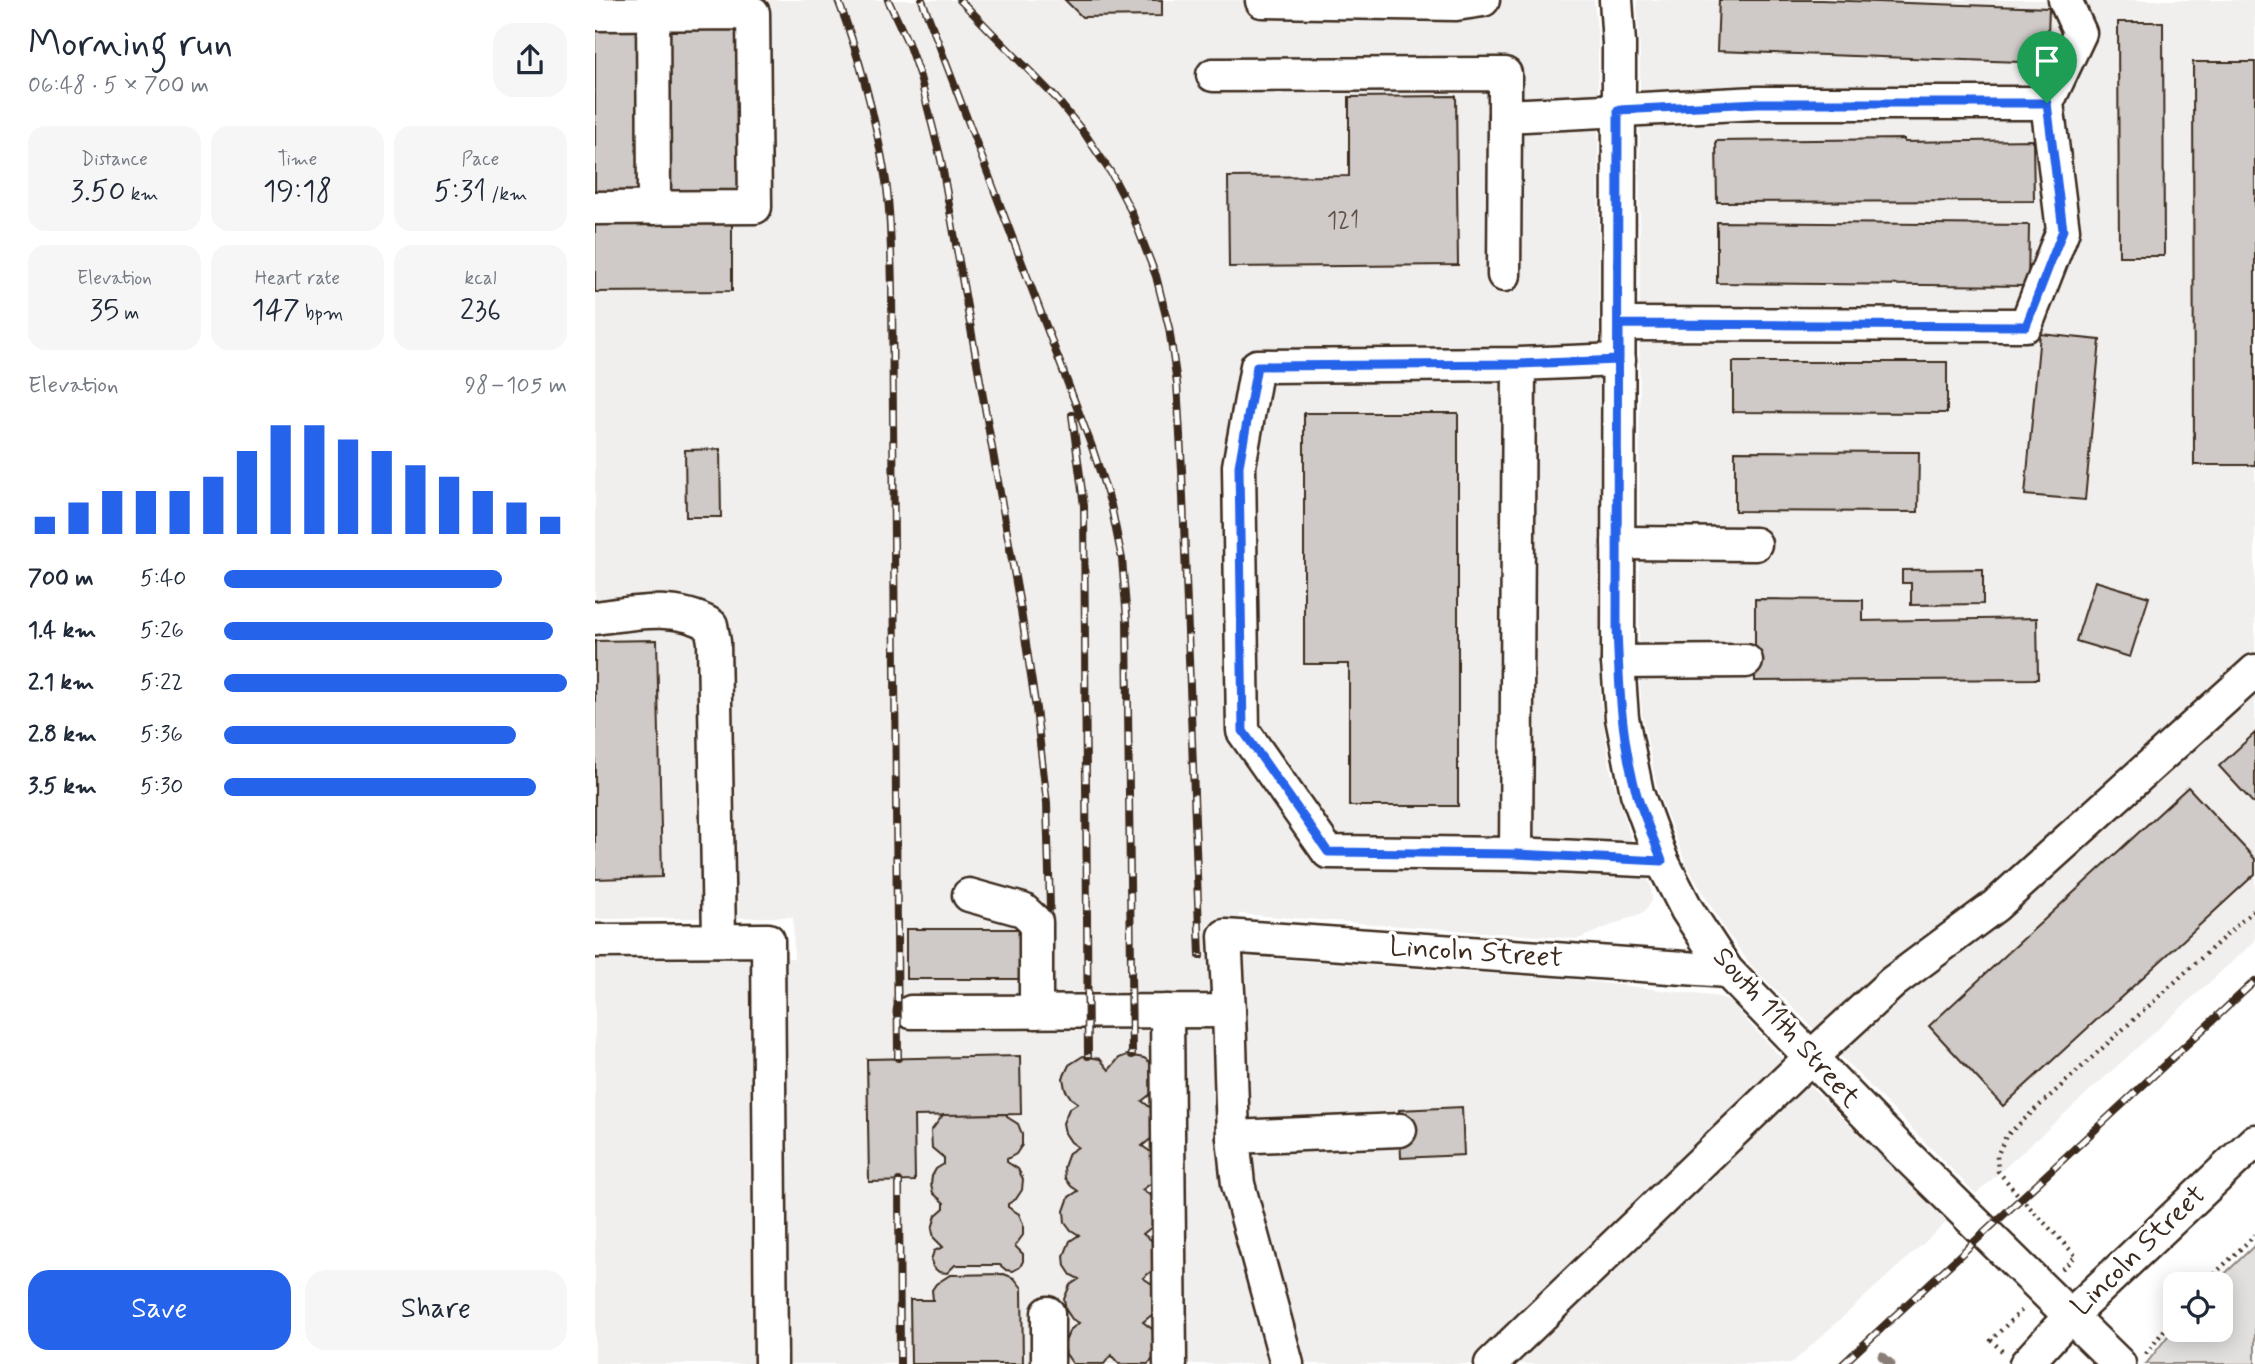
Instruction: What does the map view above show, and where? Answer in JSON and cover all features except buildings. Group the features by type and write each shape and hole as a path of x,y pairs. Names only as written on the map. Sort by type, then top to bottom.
{"street":[{"path":"1262,1 1456,4 1483,0"},
{"name":"South 11th Street","path":"1616,0 1619,43 1618,662 1622,718 1637,793 1662,861 1687,910 1727,971 1810,1058 2119,1364"},
{"path":"1619,324 2026,326 2063,230 2047,103 2080,33 2066,0"},
{"path":"595,15 653,7 753,13 755,179 755,207 595,208"},
{"path":"653,7 654,208"},
{"path":"1213,75 1506,74 1504,275"},
{"path":"1505,116 1758,103 2047,103"},
{"path":"1619,360 1519,364 1257,366 1239,466 1243,731 1328,852 1516,854 1662,861"},
{"path":"1516,854 1519,364"},
{"path":"1618,543 1755,544"},
{"path":"595,618 639,612 673,612 711,625 714,642 719,940"},
{"path":"1618,662 1746,662"},
{"path":"1491,1364 1893,982 1995,906 2255,671"},
{"path":"969,895 1023,910 1036,922 1036,1012"},
{"name":"Lincoln Street","path":"1229,1011 1225,936 1727,971"},
{"path":"595,941 768,940 771,1364"},
{"path":"1167,1011 1170,1364"},
{"path":"911,1012 1229,1011 1233,1137 1238,1184 1287,1364"},
{"path":"1233,1137 1400,1130"},
{"name":"Lincoln Street","path":"2026,1364 2071,1315 2255,1141"},
{"path":"1048,1313 1048,1364"}],"path":[{"path":"2076,1256 1999,1171 1997,1156 2007,1136 2255,909"},
{"path":"2217,1272 2255,1236"},
{"path":"1997,1346 1991,1340 2002,1330"},
{"path":"2139,1364 2163,1332"}],"shaded area":[{"path":"595,0 1594,0 1598,42 1600,700 1611,773 1633,846 1651,886 1652,901 1644,912 1578,939 1239,914 1245,957 1577,980 1720,997 1730,1002 1772,1048 1947,1222 1791,1364 595,1364 595,960 794,958 793,917 595,919"},
{"path":"1637,0 2255,0 2255,941 1976,1194 1750,964 1727,933 1687,866 1658,792 1642,714 1639,671 1640,56"},
{"path":"2255,1245 2255,1364 2146,1364 2163,1342 2233,1342 2233,1272 2227,1272"}],"waterway":[{"path":"1882,1356 1891,1364"}],"railway":[{"path":"838,0 872,112 886,181 890,221 898,1058"},
{"path":"888,0 920,77 941,160 1036,709 1047,803 1050,908"},
{"path":"922,0 1092,447 1111,505 1122,559 1127,620 1132,1055"},
{"path":"960,0 1055,97 1085,134 1111,173 1131,211 1156,276 1169,328 1177,383 1200,956"},
{"path":"1072,415 1084,506 1088,1056"},
{"path":"1843,1364 2255,981"},
{"path":"899,1181 900,1364"}],"route":[{"path":"2047,103 1758,103 1618,110 1619,360 1617,627 1618,662 1622,718 1637,793 1662,861 1516,854 1328,852 1243,731 1239,466 1257,366 1519,364 1619,360 1619,324 2026,326 2063,230 2047,103"}]}
